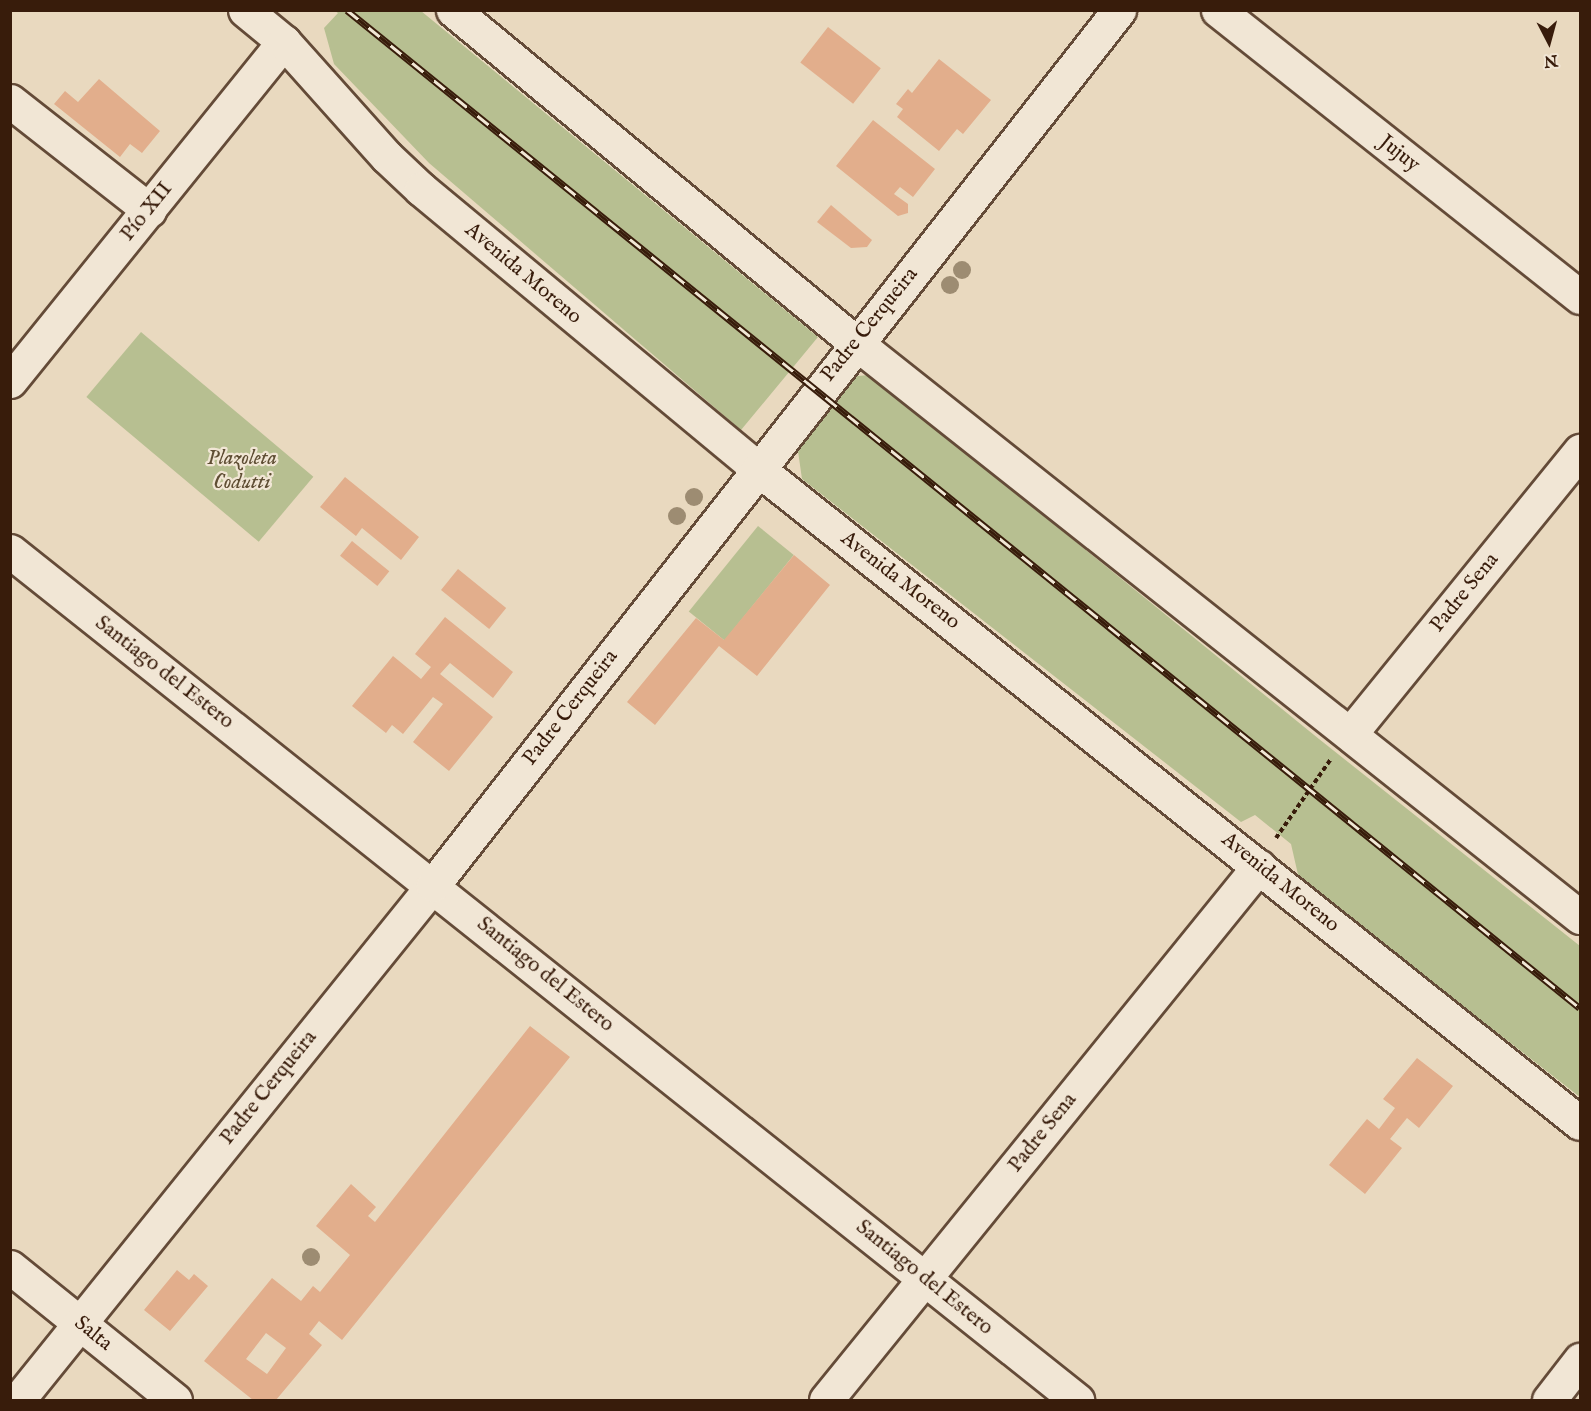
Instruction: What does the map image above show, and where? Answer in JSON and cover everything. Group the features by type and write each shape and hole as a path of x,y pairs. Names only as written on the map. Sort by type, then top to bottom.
{"street":[{"name":"Avenida Moreno","path":"245,10 284,42 387,157 421,189 758,469 1581,1123"},
{"path":"453,10 856,343 1581,917"},
{"name":"Padre Cerqueira","path":"18,1401 432,885 1119,10"},
{"name":"Jujuy","path":"1218,10 1581,297"},
{"name":"Pío XII","path":"10,381 284,42"},
{"path":"10,101 149,210"},
{"name":"Padre Sena","path":"1350,734 1581,451"},
{"name":"Santiago del Estero","path":"10,551 1077,1401"},
{"name":"Padre Sena","path":"826,1401 1259,866"},
{"name":"Salta","path":"10,1267 175,1401"},
{"path":"1549,1401 1581,1360"}],"path":[{"path":"1259,866 1308,787 1350,734"}],"green space":[{"path":"335,11 421,11 818,337 741,430 429,163 334,64 324,28 338,13"},
{"name":"Plazoleta Codutti","path":"141,332 313,477 259,542 86,397"},
{"path":"870,375 1319,739 1580,946 1580,1097 1299,879 1291,844 1255,815 1241,822 802,479 797,444 845,377"},
{"path":"758,526 794,555 725,640 689,611"}],"building":[{"path":"828,27 881,68 853,104 800,62"},
{"path":"939,59 991,100 963,134 957,129 939,151 897,117 903,109 896,104 908,89 912,93"},
{"path":"99,79 160,131 142,153 130,144 120,157 54,104 65,91 78,102"},
{"path":"873,120 935,169 913,197 900,187 894,194 908,204 908,213 898,216 836,166"},
{"path":"831,205 872,240 867,247 851,248 817,222"},
{"path":"345,477 419,537 401,560 362,528 356,536 320,507"},
{"path":"352,541 389,571 377,586 340,556"},
{"path":"794,555 830,585 757,676 719,646 655,725 627,702 696,618 724,640"},
{"path":"458,569 506,608 489,629 441,590"},
{"path":"445,617 513,672 493,698 450,663 440,674 493,717 449,771 413,742 443,704 433,697 403,734 392,725 386,733 352,706 393,656 421,679 431,667 415,654"},
{"path":"530,1026 570,1057 342,1340 319,1321 309,1334 322,1345 276,1400 253,1400 204,1361 272,1278 301,1301 313,1286 320,1292 350,1255 316,1226 351,1184 376,1207 368,1216 375,1222","holes":["266,1333 286,1348 267,1374 246,1359"]},
{"path":"1417,1058 1453,1086 1419,1128 1407,1118 1390,1139 1402,1148 1365,1194 1329,1165 1367,1119 1379,1129 1395,1108 1383,1099"},
{"path":"177,1270 189,1280 194,1274 208,1286 170,1331 144,1310"}],"railway":[{"path":"347,10 1580,1008"}]}
